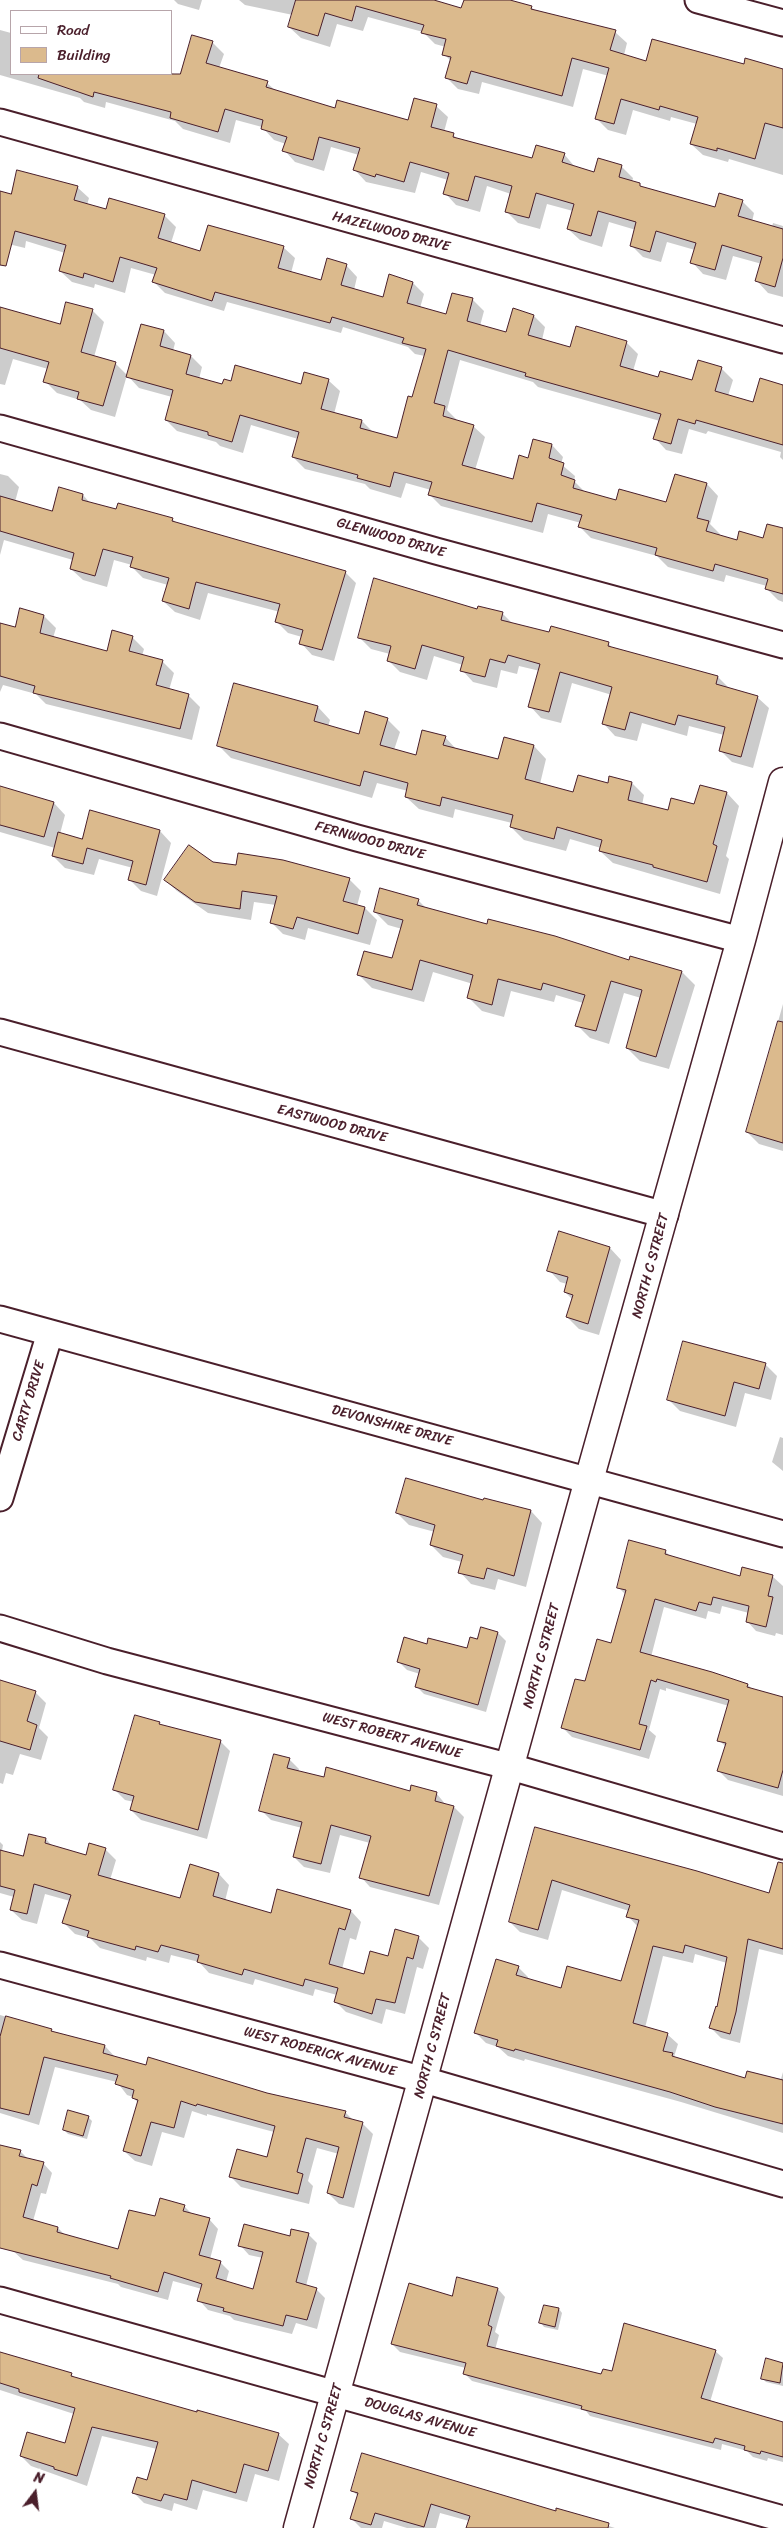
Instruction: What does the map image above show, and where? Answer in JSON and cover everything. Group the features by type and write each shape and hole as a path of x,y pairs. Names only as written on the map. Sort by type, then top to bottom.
{"street":[{"path":"698,0 722,3 783,23"},
{"name":"HAZELWOOD DRIVE","path":"0,122 783,340"},
{"name":"GLENWOOD DRIVE","path":"0,428 436,551 783,644"},
{"name":"FERNWOOD DRIVE","path":"0,736 357,838 742,940"},
{"name":"NORTH C STREET","path":"298,2528 511,1767 589,1480 742,940 783,782"},
{"name":"EASTWOOD DRIVE","path":"0,1032 665,1216"},
{"name":"DEVONSHIRE DRIVE","path":"0,1319 783,1534"},
{"name":"CARTY DRIVE","path":"0,1498 50,1333"},
{"name":"WEST ROBERT AVENUE","path":"0,1628 107,1661 511,1767 783,1846"},
{"name":"WEST RODERICK AVENUE","path":"0,1966 424,2080 783,2184"},
{"name":"DOUGLAS AVENUE","path":"0,2300 783,2519"}],"building":[{"path":"296,0 434,0 461,8 464,0 510,0 532,6 531,9 616,30 610,50 646,61 652,39 744,64 745,58 783,69 783,128 765,123 755,159 717,148 717,151 690,144 698,117 660,106 659,110 621,99 614,124 595,119 609,68 572,58 562,96 471,71 467,84 445,78 451,57 442,55 446,39 421,33 424,25 356,6 352,21 325,13 318,36 288,27"},
{"path":"192,35 213,41 206,63 268,81 266,87 335,108 337,100 408,120 414,98 437,104 431,127 454,133 453,137 532,158 536,145 565,153 562,162 594,172 598,158 622,165 619,177 640,183 640,186 715,207 719,193 743,200 738,216 783,229 783,258 775,287 755,281 762,257 722,245 715,270 690,263 696,243 656,231 650,252 630,246 636,222 598,211 591,236 567,229 574,204 536,193 529,218 505,212 512,186 475,176 468,201 443,194 449,173 410,162 404,182 376,174 375,177 353,170 360,148 319,137 313,160 282,151 287,137 261,129 263,120 225,109 218,132 170,118 171,112 94,92 93,97 38,78 39,75 180,74"},
{"path":"17,170 78,186 74,200 106,209 109,198 165,214 158,238 200,251 208,225 284,246 278,268 321,280 327,258 347,264 341,285 383,297 389,274 413,282 407,303 446,314 452,293 473,298 467,321 506,332 513,308 534,315 528,335 570,347 576,326 627,341 620,366 658,377 660,371 692,380 698,360 722,367 715,391 753,402 760,378 783,385 783,445 696,420 695,424 678,419 671,444 653,439 661,414 525,376 526,373 448,350 434,403 445,406 443,416 474,425 462,465 513,479 519,455 528,458 533,439 552,444 549,458 564,463 561,475 575,480 573,488 616,500 619,489 666,502 675,474 707,483 697,518 709,521 706,531 737,540 739,531 763,538 767,524 783,528 783,594 765,589 768,579 715,564 713,571 655,555 657,548 578,527 582,515 537,503 532,522 428,495 432,482 394,472 390,487 357,478 358,475 292,457 299,432 240,415 232,442 208,435 208,432 165,420 173,390 126,377 141,324 164,330 160,346 191,355 186,374 222,384 224,379 231,381 235,365 301,384 304,372 329,379 321,409 362,420 360,428 397,438 408,396 412,397 426,349 402,343 404,338 332,317 330,323 215,292 212,301 152,282 157,268 120,257 113,282 84,273 83,278 59,271 66,245 15,231 6,266 0,265 0,191 11,194"},
{"path":"66,302 93,309 81,352 116,362 103,406 77,399 79,392 43,382 49,362 0,348 0,307 60,324"},
{"path":"59,487 83,494 82,500 116,509 118,503 173,518 172,521 346,571 322,650 299,644 303,630 275,622 280,604 196,582 189,609 162,601 169,578 130,567 133,557 103,549 95,576 70,569 74,553 0,531 0,496 52,511"},
{"path":"374,578 477,609 478,606 503,612 501,620 549,632 551,626 609,642 608,646 718,676 716,684 758,696 741,757 719,751 725,727 678,715 675,725 630,712 625,730 602,724 612,687 560,672 549,712 528,707 540,664 508,655 505,663 490,659 485,677 460,671 464,657 422,645 415,669 387,661 391,646 358,638"},
{"path":"20,608 44,615 40,633 107,651 112,630 133,636 129,651 163,660 156,685 189,694 180,729 33,693 35,686 0,676 0,623 15,627"},
{"path":"234,683 318,706 314,721 359,734 365,711 388,718 380,745 416,755 422,730 446,736 443,745 498,759 504,737 534,745 525,779 573,792 578,775 608,783 609,776 632,782 628,800 668,810 671,798 694,804 700,785 727,792 713,844 717,846 707,882 599,851 602,840 557,827 554,839 510,827 513,815 442,797 440,806 405,797 408,783 364,771 360,786 217,746"},
{"path":"0,786 54,802 44,837 0,825"},
{"path":"90,810 160,830 146,885 128,880 133,861 87,848 83,864 52,856 58,832 82,839"},
{"path":"189,845 213,862 236,865 238,853 283,860 350,878 343,901 365,907 358,934 297,917 293,929 270,923 277,896 242,891 240,909 195,902 164,880"},
{"path":"380,888 419,899 417,905 487,924 488,919 555,936 629,960 630,956 682,971 656,1057 626,1048 642,990 611,981 596,1031 575,1026 585,995 543,983 541,990 498,979 492,1005 467,998 473,975 420,960 412,990 357,975 364,951 392,958 403,920 374,912"},
{"path":"778,1021 783,1022 783,1143 746,1132"},
{"path":"559,1231 610,1247 588,1324 566,1317 573,1295 564,1292 568,1277 547,1271"},
{"path":"683,1341 766,1363 759,1389 734,1382 725,1416 667,1400"},
{"path":"406,1478 483,1500 484,1498 531,1510 514,1576 487,1568 484,1579 458,1573 463,1555 430,1545 435,1525 396,1513"},
{"path":"629,1540 666,1550 665,1554 740,1576 742,1567 773,1575 768,1596 773,1597 766,1627 746,1622 749,1606 713,1597 711,1605 699,1602 696,1611 655,1599 640,1652 712,1672 748,1684 747,1687 783,1697 783,1770 778,1788 717,1771 726,1743 717,1741 729,1700 657,1679 656,1682 651,1680 639,1724 647,1726 640,1750 561,1728 575,1679 585,1681 597,1639 611,1643 626,1590 617,1588"},
{"path":"481,1627 498,1632 478,1705 415,1687 420,1669 397,1662 404,1637 427,1644 428,1638 467,1648 470,1637 477,1639"},
{"path":"0,1680 36,1691 27,1721 37,1725 30,1750 0,1741"},
{"path":"135,1715 160,1722 159,1724 221,1740 198,1830 130,1810 134,1796 113,1790"},
{"path":"274,1754 290,1758 287,1768 324,1777 326,1767 410,1791 411,1785 437,1792 435,1801 454,1806 429,1896 359,1878 371,1836 331,1825 321,1864 293,1857 302,1822 259,1811"},
{"path":"535,1827 697,1871 769,1893 778,1862 783,1863 783,1949 748,1939 736,2012 730,2034 709,2028 717,2007 727,1957 685,1945 683,1953 653,1946 633,2023 668,2033 663,2051 673,2053 672,2056 745,2078 747,2071 783,2080 783,2124 715,2107 670,2092 515,2049 514,2051 496,2046 498,2040 474,2033 496,1959 519,1966 516,1975 561,1988 567,1966 621,1981 639,1920 626,1917 630,1905 552,1880 538,1930 509,1922"},
{"path":"29,1834 46,1838 45,1843 86,1855 89,1843 106,1848 98,1875 180,1898 190,1864 219,1873 213,1896 271,1913 277,1889 351,1910 345,1930 339,1928 329,1964 364,1974 370,1951 388,1956 395,1929 419,1936 413,1959 407,1957 395,2003 376,1999 372,2014 334,2002 338,1988 305,1979 303,1986 244,1969 242,1975 197,1962 199,1955 161,1945 158,1952 136,1946 135,1950 87,1937 89,1931 62,1923 71,1895 34,1884 27,1914 10,1910 15,1890 0,1886 0,1850 23,1856"},
{"path":"6,2016 52,2029 51,2031 105,2045 103,2053 146,2065 148,2057 267,2093 346,2111 344,2117 363,2122 343,2198 327,2193 339,2147 306,2138 297,2172 303,2174 298,2194 229,2177 237,2149 267,2157 275,2126 197,2104 196,2106 181,2101 174,2128 151,2122 141,2156 123,2151 138,2100 132,2098 134,2090 115,2084 118,2075 44,2057 29,2115 0,2108 0,2037"},
{"path":"68,2110 89,2116 83,2136 63,2130"},
{"path":"0,2145 21,2150 19,2156 44,2162 37,2186 32,2184 23,2217 58,2227 57,2232 118,2249 129,2210 155,2216 160,2198 185,2205 183,2211 210,2218 199,2255 221,2261 216,2278 253,2289 263,2252 238,2246 244,2224 290,2236 291,2229 309,2233 296,2282 317,2288 307,2320 286,2315 283,2326 223,2311 224,2308 197,2301 202,2284 164,2272 158,2292 110,2278 111,2276 0,2248"},
{"path":"457,2277 498,2288 488,2325 492,2327 487,2346 601,2374 603,2369 612,2371 624,2323 716,2350 701,2398 783,2422 783,2457 761,2451 760,2454 744,2450 745,2446 715,2438 713,2443 581,2409 582,2406 463,2374 466,2363 391,2344 409,2283 452,2296"},
{"path":"544,2305 559,2308 555,2327 539,2323"},
{"path":"0,2352 72,2373 71,2376 279,2433 268,2471 244,2464 236,2493 192,2480 187,2500 164,2494 161,2501 132,2493 137,2477 147,2480 158,2442 92,2427 77,2476 20,2456 27,2432 65,2443 75,2408 19,2392 19,2389 0,2383"},
{"path":"766,2358 783,2363 780,2383 761,2379"},
{"path":"362,2453 556,2511 556,2508 609,2523 608,2528 466,2528 470,2516 431,2504 424,2527 375,2513 371,2525 350,2519 358,2493 351,2491"}]}
